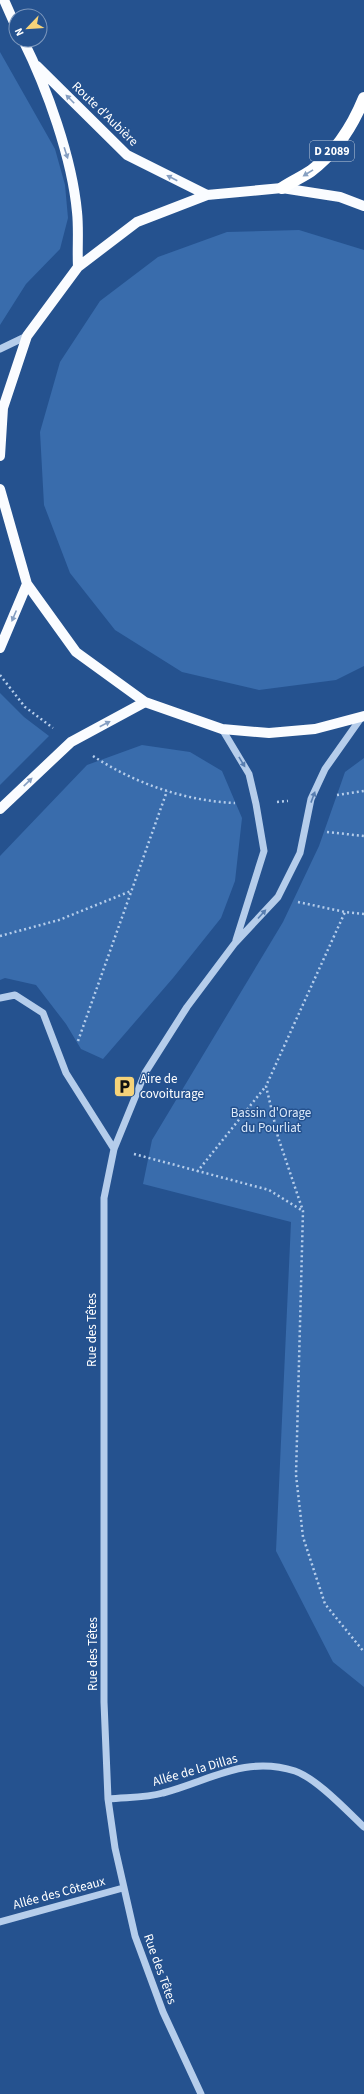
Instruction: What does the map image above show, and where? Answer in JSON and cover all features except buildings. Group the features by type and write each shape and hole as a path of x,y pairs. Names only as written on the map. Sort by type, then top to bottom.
{"highway":[{"name":"D 2089","path":"282,188 312,171 334,150 350,127 364,98"}],"main road":[{"name":"Route d'Aubière","path":"27,48 35,63 68,157 77,212 78,267"},
{"name":"Route d'Aubière","path":"35,63 127,155 206,195"},
{"path":"0,456 2,408 27,336 78,267 137,222 206,195 282,188 340,197 364,206"},
{"path":"0,489 27,584 76,652 145,702 222,729 269,733 315,729 362,717"},
{"path":"0,648 27,584"},
{"path":"0,809 71,742 145,702"}],"street":[{"path":"0,349 27,336"},
{"path":"235,943 278,897 300,853 311,800 325,769 340,744 362,717"},
{"path":"222,729 249,774 264,851 235,943"},
{"name":"Rue des Têtes","path":"200,2094 163,2012 135,1936 123,1888 108,1799 104,1702 104,1198 114,1149 145,1073 187,1007 235,943"},
{"path":"0,998 15,995 43,1013 66,1073 114,1149"},
{"name":"Allée de la Dillas","path":"108,1799 162,1794 223,1772 262,1765 296,1772 325,1790 364,1827"},
{"name":"Allée des Côteaux","path":"0,1922 123,1888"}],"path":[{"path":"0,675 25,707 71,742"},
{"path":"66,1073 166,791 114,770 94,757"},
{"path":"305,829 364,836"},
{"path":"0,936 59,920 131,891"},
{"path":"278,897 345,912 364,914"},
{"path":"197,1172 266,1086 345,912"},
{"path":"266,1086 278,1136 303,1211 296,1475 303,1536 325,1604 364,1652"},
{"path":"114,1149 269,1190 303,1211"}],"green space":[{"path":"0,52 55,149 65,185 68,218 60,249 26,284 0,325"},
{"path":"299,230 364,250 364,666 336,680 259,690 182,672 115,630 70,573 44,505 40,432 60,362 100,301 158,257 227,232"},
{"path":"0,693 24,717 49,736 0,785"},
{"path":"142,745 190,752 222,771 242,818 235,881 221,918 173,978 103,1059 81,1049 66,1024 36,985 5,978 0,980 0,856 87,765"},
{"name":"Bassin d'Orage du Pourliat","path":"364,758 364,1687 333,1662 276,1551 291,1222 143,1184 152,1140 283,922 319,846 345,772"}],"place":[{"name":"Aire de covoiturage","path":"124,1086"}]}
